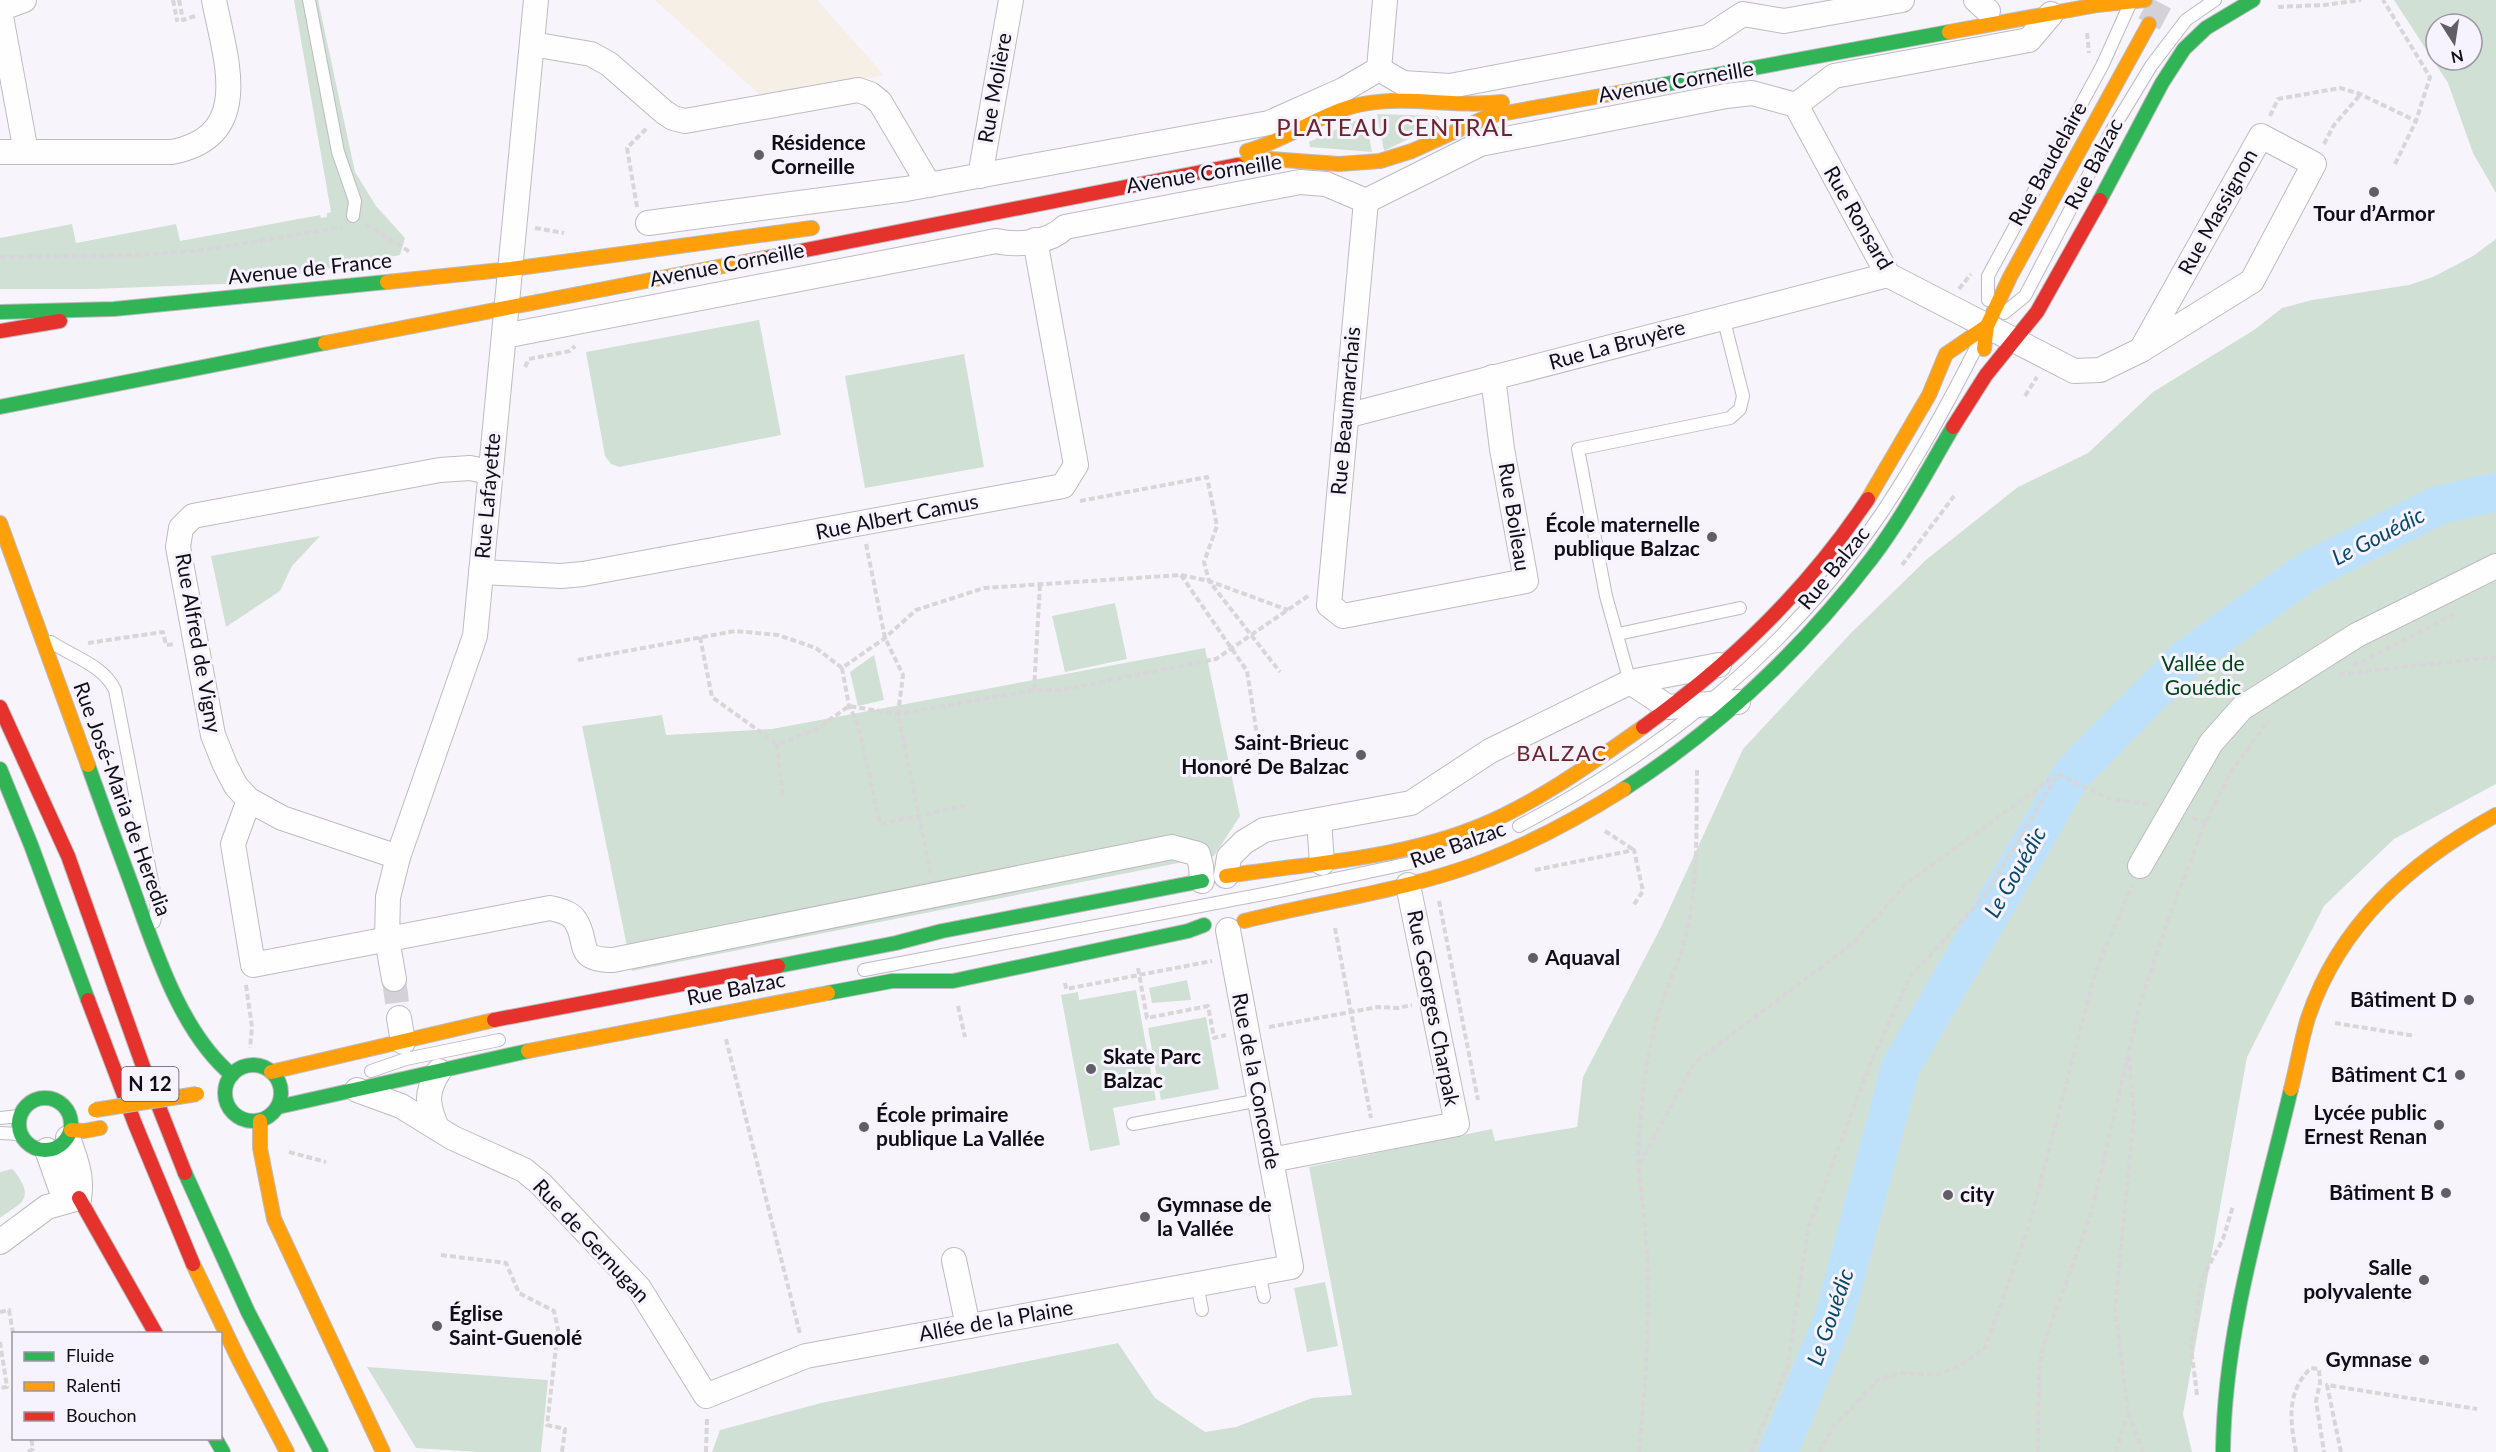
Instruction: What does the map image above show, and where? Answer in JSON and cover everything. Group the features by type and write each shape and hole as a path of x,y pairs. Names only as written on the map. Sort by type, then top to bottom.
{"main road":[{"name":"Avenue Corneille","path":"0,407 1269,159 1328,164 1379,161 1423,147 1489,116 2043,8 2145,0"},
{"name":"Rue Balzac","path":"1236,926 1408,885 1488,860 1531,840 1628,786 1692,741 1738,702 1784,659 1830,610 1873,557 1925,478 1980,384 2043,305 2166,74 2199,33 2253,0"},
{"name":"Avenue Corneille","path":"916,214 1263,147 1336,111 1378,101 1416,100 1456,105 1484,105 1982,5 2043,8"},
{"name":"Rue Baudelaire","path":"1987,326 2021,256 2149,24"},
{"name":"Avenue Corneille","path":"511,268 824,226"},
{"name":"Avenue de France","path":"114,309 511,268"},
{"path":"0,312 114,309"},
{"path":"0,331 48,324 114,309"},
{"path":"1980,384 1987,326"},
{"name":"Rue Balzac","path":"271,1072 306,1066 496,1020 701,982 896,943 986,922 1202,881 1217,876 1322,863 1406,848 1465,832 1494,820 1552,789 1622,742 1722,664 1784,605 1846,532 1903,442 1933,386 1946,354 1987,326"},
{"name":"Rue José-Maria de Heredia","path":"0,523 150,934 180,1005 195,1032 221,1066 229,1081"},
{"name":"N 12","path":"0,707 69,858 144,1070 231,1279 321,1452"},
{"name":"N 12","path":"0,769 42,867 115,1073 160,1191 204,1290 287,1452"},
{"path":"2223,1452 2224,1404 2232,1348 2249,1266 2308,1019 2323,981 2344,944 2387,891 2461,834 2496,815"},
{"path":"1202,881 1196,892 1194,907 1203,925 1218,931 1236,926 1248,911 1248,897 1239,882 1226,876"},
{"name":"Rue Balzac","path":"278,1107 315,1100 355,1075 439,1071 505,1055 892,981 953,981 1188,931 1203,925"},
{"path":"393,1063 403,1042"},
{"path":"22,1137 38,1150 55,1149 69,1127 95,1110 197,1094 229,1081 238,1070 255,1065 271,1072 281,1088 278,1107 267,1118 260,1121 243,1119 223,1110 229,1081"},
{"path":"22,1111 38,1098 53,1099 66,1107 69,1127"},
{"path":"4,1103 22,1111"},
{"path":"22,1111 22,1137"},
{"path":"69,1127 84,1131 179,1116"},
{"path":"260,1121 260,1148 274,1219 383,1452"},
{"path":"4,1147 22,1137"},
{"path":"79,1198 155,1332"}],"street":[{"path":"24,0 0,10 26,152"},
{"path":"0,152 172,152 189,148 204,140 221,121 228,105 230,85 214,0"},
{"name":"Rue Lafayette","path":"394,979 387,939 388,897 398,857 473,648 536,0"},
{"name":"Rue Molière","path":"980,176 1011,0"},
{"path":"1379,69 1385,0"},
{"name":"Avenue Corneille","path":"648,223 929,185 1269,123 1343,90 1379,69 1403,83 1450,86 1708,37 1740,7 1784,21 1902,0"},
{"path":"504,336 996,242 1012,244 1056,236 1065,227 1300,182 1326,184 1366,201 1480,144 1726,96 1752,93 1796,105 1834,76 2029,40 2043,8"},
{"path":"532,44 591,54 609,64 663,112 685,121 858,90 870,94 880,102 929,185"},
{"name":"Rue Ronsard","path":"1796,105 1888,275 1987,326"},
{"name":"Rue Massignon","path":"1987,326 2074,371 2100,370 2141,350 2252,281 2314,164 2261,136 2141,350"},
{"name":"Rue Beaumarchais","path":"1343,616 1329,605 1366,201"},
{"path":"1035,240 1076,465 1063,486"},
{"name":"Rue La Bruyère","path":"1346,416 1888,275"},
{"name":"Rue Boileau","path":"1343,616 1526,581 1502,449 1494,377"},
{"name":"Rue Alfred de Vigny","path":"398,857 282,818 249,800 237,786 225,765 213,735 178,547 182,528 193,516 440,470 470,468 490,472"},
{"name":"Rue Albert Camus","path":"481,572 561,576 583,574 1063,486"},
{"path":"2140,866 2211,742 2242,708 2357,635 2496,566"},
{"path":"1226,876 1229,857 1244,842 1264,830 1411,803 1490,751 1630,682 1722,664"},
{"path":"1630,682 1668,707 1738,702"},
{"path":"249,800 232,844 253,965 550,908 564,912 575,919 584,950 597,960 613,960 1172,847 1197,854 1202,881"},
{"path":"1319,821 1322,863"},
{"name":"Rue Georges Charpak","path":"1271,1160 1456,1124 1408,885"},
{"path":"975,887 986,922"},
{"name":"Rue de la Concorde","path":"1236,926 1233,957 1291,1267"},
{"path":"693,944 701,982"},
{"path":"399,1018 403,1042"},
{"path":"437,1128 429,1110 428,1099 431,1083 439,1071"},
{"name":"Rue de Gernugan","path":"355,1075 453,1138 524,1170 541,1184 639,1288 706,1396"},
{"path":"69,1127 82,1185 79,1198"},
{"path":"47,1150 61,1189 79,1198"},
{"path":"0,1242 47,1207 79,1198"},
{"path":"954,1260 968,1326"},
{"name":"Allée de la Plaine","path":"706,1396 806,1356 1291,1267"}],"lane":[{"path":"309,0 338,152 355,201 353,216"},
{"path":"1505,832 1548,811 1636,758 1708,704 1742,675 1817,597 1862,541 1895,492 1925,442 1987,326 2025,296 2111,132 2151,66 2186,20 2215,0"},
{"path":"1987,326 1988,276 2102,66 2131,1"},
{"path":"1630,682 1606,596 1578,449 1730,418 1740,409 1743,396 1723,317"},
{"path":"1618,634 1740,608"},
{"path":"38,632 99,671 110,680 116,690 158,907 150,934"},
{"path":"854,971 1248,897 1431,858"},
{"path":"306,1066 355,1075 393,1063 517,1036"},
{"path":"1133,1124 1260,1100"},
{"path":"0,1118 22,1111"},
{"path":"0,1133 22,1137"},
{"path":"1259,1272 1264,1298"},
{"path":"1197,1284 1202,1310"}],"path":[{"path":"173,0 177,20 175,20"},
{"path":"179,0 183,20"},
{"path":"2273,7 2324,5 2361,0"},
{"path":"2383,0 2430,77 2416,121 2395,164"},
{"path":"2261,136 2278,99 2340,88 2360,94 2416,121"},
{"path":"2328,136 2360,94"},
{"path":"648,223 640,225 627,148 663,112"},
{"path":"0,258 140,255 203,250 340,229 353,216 413,255"},
{"path":"515,225 568,234"},
{"path":"500,373 522,372 529,359 570,351 596,320"},
{"path":"1063,486 1076,501 1207,475 1217,526 1204,562 1209,581 1280,672"},
{"path":"861,524 885,638 903,675 898,714 918,815"},
{"path":"842,668 885,638 916,610 984,588 1181,575 1209,581 1288,610"},
{"path":"1181,575 1247,671 1260,754"},
{"path":"777,744 815,730 849,706 898,714 1035,690 1061,690 1216,658 1331,581"},
{"path":"1035,690 1040,584"},
{"path":"2330,679 2457,613"},
{"path":"578,660 735,631 778,635 816,648 842,668 849,706 858,724 880,824 969,805"},
{"path":"74,656 84,643 163,632 166,645 195,640"},
{"path":"700,637 712,697 777,744 783,798"},
{"path":"2338,674 2496,657"},
{"path":"2038,1452 2043,1346 2091,1214 2140,1004 2170,914 2205,823 2231,772 2264,724 2272,718"},
{"path":"1639,1452 1645,1392 1647,1299 1646,1240 1638,1137 1651,1047 1658,1016 1684,942 1690,911 1697,758 1692,741"},
{"path":"2058,774 2108,798 2173,809"},
{"path":"1639,1165 1694,1063 1853,943 1905,884 2058,774"},
{"path":"1751,1452 1787,1369 1808,1229 1870,1064 1910,977 1986,894 2058,774"},
{"path":"1524,872 1634,850 1643,891 1633,906"},
{"path":"1819,1452 1834,1426 1879,1379 1902,1373 1938,1375 1963,1364 1985,1348 2029,1226 2096,970 2140,866"},
{"path":"1439,898 1479,1108"},
{"path":"1330,902 1376,1140"},
{"path":"1054,985 1064,983 1066,989 1233,957"},
{"path":"250,1048 252,1027 245,979 253,965"},
{"path":"958,1004 968,1002"},
{"path":"720,1013 806,1356"},
{"path":"2308,1019 2415,1036"},
{"path":"2129,1052 2134,1114 2115,1309 2128,1411 2143,1452"},
{"path":"260,1148 280,1150 326,1162"},
{"path":"441,1255 506,1263 519,1293 554,1311 558,1330 547,1425 565,1429 562,1452"},
{"path":"0,1312 9,1310 13,1332"},
{"path":"0,1342 7,1387 0,1388"},
{"path":"2296,1452 2291,1427 2292,1403 2300,1378 2311,1368 2319,1369 2320,1383 2316,1401 2324,1452"},
{"path":"2341,1452 2327,1385 2477,1410"},
{"path":"706,1396 708,1436 706,1452"},
{"path":"2116,1452 2128,1411"}],"shaded area":[{"path":"655,0 817,0 884,75 762,97"}],"green space":[{"path":"294,0 318,0 355,172 376,206 405,238 400,255 250,283 92,289 0,289 0,238 72,224 76,243 176,224 180,241 320,215 321,218 327,217 327,213 331,212"},
{"path":"2394,0 2496,0 2496,193 2473,153 2448,83 2441,72 2484,72 2484,12 2424,12 2424,46"},
{"path":"1377,114 1438,116 1441,123 1384,151"},
{"path":"1365,116 1372,152 1310,147 1309,142"},
{"name":"Vallée de Gouédic","path":"2496,239 2496,784 2394,839 2324,906 2247,1057 2183,1414 2192,1452 712,1452 720,1430 821,1403 1118,1343 1155,1398 1205,1432 1236,1427 1312,1398 1352,1395 1309,1167 1492,1129 1495,1141 1577,1127 1583,1077 1661,927 1743,749 1851,633 1927,559 2018,487 2088,453 2153,392 2254,330 2282,308 2312,300 2409,285 2433,277 2473,256"},
{"path":"759,320 781,435 619,467 611,464 605,456 586,352"},
{"path":"964,354 984,467 865,488 845,376"},
{"path":"320,536 292,566 280,591 226,627 211,556"},
{"path":"1115,603 1127,659 1065,672 1052,616"},
{"path":"1205,648 1240,816 1214,856 632,971 582,726 662,715 666,735 772,729"},
{"path":"874,655 884,700 858,706 850,672"},
{"path":"1187,980 1191,1000 1152,1003 1149,988"},
{"name":"Skate Parc Balzac","path":"1136,990 1156,1100 1113,1108 1120,1145 1090,1151 1061,995 1078,992 1079,1000"},
{"path":"1206,1017 1219,1089 1161,1100 1148,1028"},
{"path":"12,1169 24,1188 24,1199 0,1218 0,1172"},
{"path":"1325,1282 1338,1346 1307,1352 1294,1288"},
{"path":"367,1367 548,1380 541,1452 478,1452 416,1448"}],"waterway":[{"name":"Le Gouédic","path":"1778,1452 1834,1318 1901,1066 2072,774 2187,658 2308,571 2439,505 2496,492"}],"tunnel":[{"path":"2149,24 2162,0"},
{"path":"394,979 399,1018"}],"traffic: fast":[{"path":"2100,200 2162,83 2184,49 2206,28 2253,0"},
{"path":"1634,90 1949,32"},
{"path":"0,312 114,309 387,282"},
{"path":"0,407 325,343"},
{"path":"1624,789 1693,740 1726,713 1788,655 1872,558 1914,494 1953,427"},
{"path":"88,765 171,987 198,1036 232,1075"},
{"path":"0,769 31,845 88,1000"},
{"path":"778,966 896,943 942,931 1202,881"},
{"path":"828,993 892,981 953,981 1188,931 1204,925"},
{"path":"278,1107 528,1051"},
{"path":"253,1065 264,1067 273,1073 279,1082 281,1093 279,1104 273,1113 264,1119 253,1121 242,1119 233,1113 227,1104 225,1093 227,1082 233,1073 242,1067 253,1065"},
{"path":"2223,1452 2225,1406 2238,1314 2257,1224 2291,1089"},
{"path":"40,1098 50,1098 64,1105 71,1124 64,1143 50,1150 40,1150 30,1146 23,1139 19,1129 19,1119 23,1109 30,1102 40,1098"},
{"path":"185,1173 248,1312 321,1452"},
{"path":"216,1440 223,1452"}],"traffic: slow":[{"path":"1949,32 2097,5 2145,0"},
{"path":"1984,349 1987,326 2010,277 2149,24"},
{"path":"1237,165 1270,159 1339,164 1380,161 1412,151 1489,116 1634,90"},
{"path":"1247,151 1277,140 1333,113 1363,104 1398,101 1467,104 1502,102"},
{"path":"387,282 511,269 812,228"},
{"path":"325,343 770,257"},
{"path":"1868,499 1929,395 1946,354 1987,326"},
{"path":"0,523 88,765"},
{"path":"1226,876 1387,853 1450,837 1502,816 1544,794 1643,727"},
{"path":"1244,921 1406,885 1459,870 1544,835 1624,789"},
{"path":"2291,1089 2308,1018 2322,984 2339,953 2359,924 2382,898 2435,853 2496,815"},
{"path":"528,1051 828,993"},
{"path":"271,1072 494,1020"},
{"path":"95,1110 197,1094"},
{"path":"260,1121 260,1148 274,1219 383,1452"},
{"path":"71,1130 84,1131 100,1128"},
{"path":"193,1264 287,1452"}],"traffic: jam":[{"path":"770,257 1237,165"},
{"path":"1953,427 1986,375 2037,312 2100,200"},
{"path":"0,331 60,321"},
{"path":"1643,727 1707,677 1766,623 1820,564 1868,499"},
{"path":"0,707 68,856 144,1069 185,1173"},
{"path":"494,1020 778,966"},
{"path":"88,1000 135,1124 193,1264"},
{"path":"79,1198 155,1332"}],"place":[{"name":"Résidence Corneille","path":"759,155"},
{"name":"Tour d’Armor","path":"2374,192"},
{"name":"École maternelle publique Balzac","path":"1712,537"},
{"name":"Saint-Brieuc Honoré De Balzac","path":"1361,755"},
{"name":"Aquaval","path":"1533,958"},
{"name":"Bâtiment D","path":"2469,1000"},
{"name":"Skate Parc Balzac","path":"1091,1069"},
{"name":"Bâtiment C1","path":"2460,1075"},
{"name":"Lycée public Ernest Renan","path":"2439,1125"},
{"name":"École primaire publique La Vallée","path":"864,1127"},
{"name":"Bâtiment B","path":"2446,1193"},
{"name":"city","path":"1948,1195"},
{"name":"Gymnase de la Vallée","path":"1145,1217"},
{"name":"Salle polyvalente","path":"2424,1280"},
{"name":"Église Saint-Guenolé","path":"437,1326"},
{"name":"Gymnase","path":"2424,1360"}],"district":[{"name":"PLATEAU CENTRAL","path":"1395,128"},
{"name":"BALZAC","path":"1562,753"}]}
